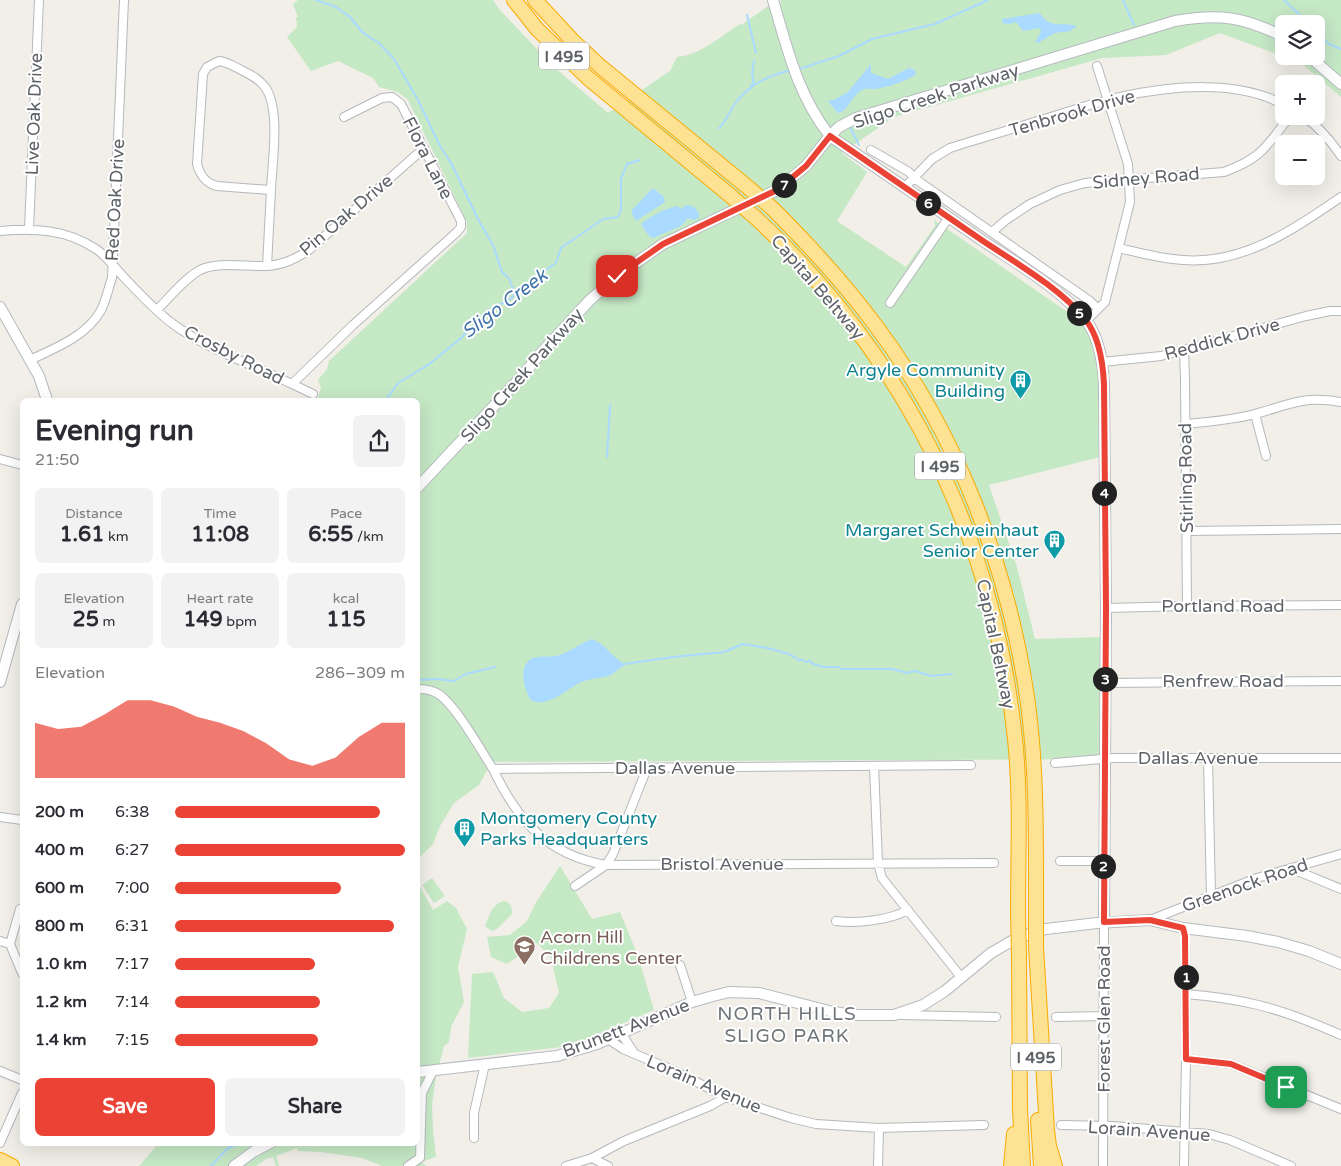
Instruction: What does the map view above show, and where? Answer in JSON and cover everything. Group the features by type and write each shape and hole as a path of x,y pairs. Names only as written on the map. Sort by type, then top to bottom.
{"highway":[{"name":"Capital Beltway","path":"514,0 537,29 560,53 620,106 756,218 782,242 835,300 883,365 903,397 933,452 964,523 988,592 997,627 1011,708 1018,785 1019,1069 1023,1166"},
{"name":"Capital Beltway","path":"535,0 572,40 774,209 819,256 849,290 898,356 937,423 968,485 993,552 1013,624 1028,705 1035,785 1037,1099 1041,1166"},
{"path":"1036,947 1047,1130 1049,1146 1055,1166"},
{"path":"1011,1166 1019,1069"},
{"path":"0,1160 12,1166"}],"street":[{"name":"Live Oak Drive","path":"30,228 39,0"},
{"name":"Red Oak Drive","path":"30,360 72,340 91,324 100,312 112,278 124,0"},
{"name":"Forest Glen Road","path":"773,0 793,68 809,106 830,136 1061,296 1086,320 1098,347 1102,362 1106,608 1103,861 1104,1166"},
{"name":"Sligo Creek Parkway","path":"420,485 523,376 541,353 589,301 617,276 663,244 777,190 806,166 839,127 874,112 1175,21 1201,17 1228,17 1264,27 1275,32"},
{"path":"267,266 271,190 274,116 272,101 265,87 256,78 226,62 218,61 213,63 206,67 203,74 196,164 199,174 211,184 217,186 271,190"},
{"path":"1319,65 1341,84"},
{"path":"1086,320 1105,302 1130,202 1128,164 1097,66"},
{"name":"Tenbrook Drive","path":"905,187 932,159 950,148 1107,100 1151,91 1224,88 1260,94 1275,101"},
{"name":"Flora Lane","path":"344,117 382,98 392,97 401,104 460,221"},
{"name":"Sidney Road","path":"992,232 1030,204 1060,190 1086,183 1224,172 1254,159 1265,149 1283,125"},
{"path":"1314,125 1341,156"},
{"name":"Pin Oak Drive","path":"157,310 191,276 212,266 267,266 292,261 309,250 424,148"},
{"path":"871,150 909,172 914,178 1090,301 1098,309"},
{"path":"1119,248 1152,256 1184,260 1222,257 1250,250 1288,233 1341,197"},
{"path":"890,303 949,217"},
{"name":"Crosby Road","path":"292,384 353,325 457,232 461,227 460,221"},
{"name":"Crosby Road","path":"0,231 30,228 47,230 73,238 97,250 151,306 173,324 200,341 313,394"},
{"path":"0,307 30,360 46,398"},
{"name":"Reddick Drive","path":"1102,362 1161,356 1330,310 1341,311"},
{"name":"Stirling Road","path":"1184,351 1188,606"},
{"path":"1186,424 1225,420 1255,414 1292,402 1310,399 1341,402"},
{"path":"1255,414 1266,456"},
{"path":"0,460 20,465"},
{"path":"1187,531 1341,529"},
{"name":"Portland Road","path":"1106,608 1341,605"},
{"path":"0,682 20,611"},
{"name":"Renfrew Road","path":"1105,682 1341,681"},
{"path":"420,689 433,691 447,702 493,769"},
{"name":"Dallas Avenue","path":"1055,763 1113,758 1341,758"},
{"path":"1208,759 1211,896"},
{"name":"Dallas Avenue","path":"493,769 971,765"},
{"path":"874,766 878,863 882,878 961,977"},
{"path":"575,886 606,865 619,842 647,768"},
{"name":"Bristol Avenue","path":"493,769 508,795 537,834 566,854 578,859 606,865 994,862"},
{"path":"0,816 20,820"},
{"name":"Greenock Road","path":"1150,920 1257,878 1341,854"},
{"path":"1060,861 1103,861"},
{"path":"1290,868 1341,889"},
{"path":"20,908 10,944 20,968"},
{"path":"836,921 845,922 883,918 908,910"},
{"name":"Brunett Avenue","path":"420,1072 557,1056 597,1044 692,1002 721,994 759,993 833,1012 857,1015 894,1015 923,1005 945,991 991,953 1017,938 1046,929 1104,922 1150,920 1183,928 1247,936 1309,951 1341,964"},
{"path":"1183,928 1185,936 1186,994 1184,1166"},
{"path":"0,941 10,944"},
{"path":"680,965 692,1002"},
{"path":"1186,994 1259,1005 1303,1019 1341,1035"},
{"path":"894,1015 996,1017"},
{"path":"1056,1017 1104,1016"},
{"path":"621,1033 637,1056"},
{"name":"Lorain Avenue","path":"608,1039 637,1056 677,1072 726,1097 764,1111 807,1122 879,1128 984,1125"},
{"path":"1186,1059 1231,1064 1341,1109"},
{"path":"474,1138 474,1113 485,1064"},
{"path":"0,1071 20,1079"},
{"path":"408,1166 420,1158 420,1092 433,1071"},
{"path":"566,1166 592,1158 624,1141 710,1106 726,1097"},
{"path":"0,1143 20,1098"},
{"name":"Lorain Avenue","path":"1060,1125 1104,1125 1209,1134 1230,1140 1291,1166"},
{"path":"878,1166 879,1128"},
{"path":"234,1166 264,1146"},
{"path":"592,1158 608,1166"}],"green space":[{"path":"298,0 493,0 499,9 554,67 608,113 670,71 677,57 702,49 771,4 772,7 781,4 780,0 1341,0 1341,97 1325,83 1325,75 1315,75 1303,65 1325,65 1325,15 1275,15 1275,53 1220,33 1166,55 1102,58 894,117 842,153 867,172 837,221 906,267 935,226 934,220 1098,333 1100,457 989,485 1017,567 1035,639 1103,637 1104,759 495,762 486,772 479,785 454,803 440,826 433,844 420,857 420,398 318,398 321,388 318,380 327,369 329,361 467,233 467,222 408,100 398,92 379,87 373,78 338,61 311,71 287,37 297,27 296,17 298,17 293,4"},
{"path":"560,866 592,919 620,912 638,956 654,1010 570,1046 468,1058 472,974 493,972 504,998 522,1012 549,1008 559,993 551,958 537,943 507,964 491,957 487,937 510,935 527,921 535,904"},
{"path":"432,878 445,896 434,903 422,885"},
{"path":"420,887 433,910 447,901 456,908 467,929 458,967 464,1002 451,1027 449,1042 444,1046 436,1076 432,1104 436,1157 421,1162 426,1166 382,1166 362,1158 321,1152 298,1151 297,1148 276,1156 279,1166 276,1166 273,1157 266,1159 256,1166 139,1166 156,1146 420,1146"},
{"path":"504,901 511,906 512,914 497,929 492,931 485,926 494,907"}],"water":[{"path":"1040,13 1048,22 1077,26 1070,31 1055,33 1038,43 1035,42 1041,32 1040,28 1023,31 1016,22 1010,24 1002,23 1002,19"},
{"path":"871,64 871,73 888,79 909,68 915,70 916,74 891,85 862,90 844,110 838,113 828,101 834,100 848,92"},
{"path":"653,188 664,197 665,202 636,221 632,210"},
{"path":"686,205 696,208 699,218 694,220 688,218 681,226 653,238 648,235 641,224 663,211 677,206 681,209"},
{"path":"592,639 625,664 624,666 611,675 584,681 551,700 538,702 531,700 523,678 523,672 528,661 536,657 560,655"}],"waterway":[{"path":"316,0 336,7 350,17 363,33 379,43 394,59 452,165 479,221 493,245 502,272 509,278 515,294"},
{"path":"799,69 839,56 872,39 935,24 988,0"},
{"path":"1123,0 1134,25"},
{"path":"1284,0 1300,15"},
{"path":"747,15 756,53"},
{"path":"1325,40 1341,49"},
{"path":"750,89 754,80 752,75 754,61"},
{"path":"719,128 737,101 748,89 769,77 792,70"},
{"path":"850,127 859,145"},
{"name":"Sligo Creek","path":"387,398 398,383 428,365 460,339 486,312 510,299 556,263 561,248 603,219 618,217 621,209 621,179 627,164 640,160"},
{"path":"607,457 610,405"},
{"path":"625,664 724,652 743,644 789,654 799,660 810,661 823,667 892,669 907,673 915,671 932,676 952,674"},
{"path":"420,680 454,681 466,674 495,667"},
{"name":"Sligo Creek","path":"211,1166 227,1149 233,1146"}],"place":[{"name":"Argyle Community Building","path":"1021,399"},
{"name":"Margaret Schweinhaut Senior Center","path":"1055,559"},
{"name":"Montgomery County Parks Headquarters","path":"464,847"},
{"name":"Acorn Hill Childrens Center","path":"524,966"}],"district":[{"name":"NORTH HILLS SLIGO PARK","path":"787,1024"}],"route":[{"path":"617,276 663,244 777,190 806,166 830,136 1022,267 1072,305 1086,320 1098,347 1102,362 1104,384 1106,608 1104,922 1150,920 1183,928 1185,936 1186,1059 1231,1064 1286,1087"}]}
